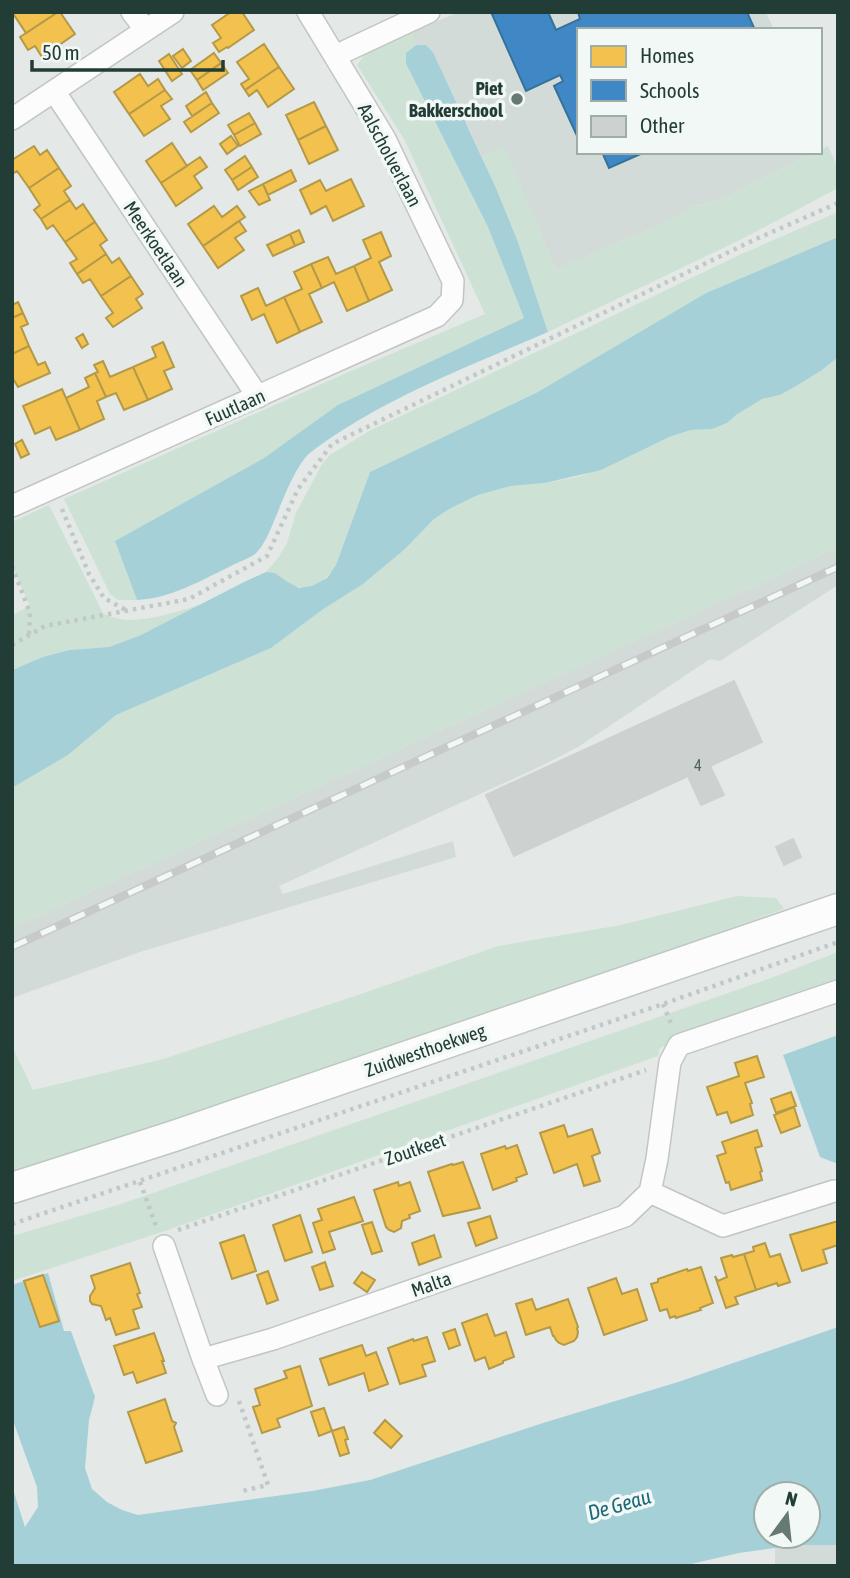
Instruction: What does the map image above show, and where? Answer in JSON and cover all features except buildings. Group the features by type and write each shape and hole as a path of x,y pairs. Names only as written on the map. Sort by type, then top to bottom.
{"main road":[{"name":"Zuidwesthoekweg","path":"12,1188 838,909"}],"street":[{"path":"132,12 146,30"},
{"path":"12,119 173,12"},
{"path":"335,56 429,12"},
{"name":"Aalscholverlaan","path":"312,13 385,139 411,192 453,281 452,300"},
{"name":"Meerkoetlaan","path":"54,91 258,397"},
{"name":"Fuutlaan","path":"12,506 437,316 452,300"},
{"path":"834,1191 723,1226 650,1192 670,1062 679,1045 838,990"},
{"name":"Malta","path":"203,1359 274,1339 625,1216 650,1192"},
{"path":"162,1241 218,1395"}],"path":[{"path":"12,645 45,626 189,599 267,556 298,489 332,444 756,239 838,203"},
{"path":"53,488 89,574 104,598 127,611"},
{"path":"12,566 30,614 29,635"},
{"path":"12,1224 838,942"},
{"name":"Zoutkeet","path":"162,1241 670,1062"},
{"path":"140,1182 162,1241"},
{"path":"218,1395 235,1388 268,1485 242,1491"}],"shaded area":[{"name":"Piet Bakkerschool","path":"458,12 766,12 773,28 577,28 577,154 811,154 721,200 694,206 663,223 556,270 504,147 482,157 433,52 426,45 416,45 411,33"},
{"path":"838,547 838,585 720,661 710,659 578,747 539,767 279,886 283,894 453,841 456,857 140,952 12,998 12,928"},
{"path":"838,1507 838,1566 775,1566 775,1550 822,1550 822,1522"}],"green space":[{"path":"411,33 416,45 406,53 406,65 488,227 524,318 339,405 264,458 115,541 137,600 118,600 110,594 64,499 485,314 404,139 357,65 365,54"},
{"path":"504,146 556,270 663,223 694,206 721,200 811,154 822,154 822,149 828,146 838,168 838,188 742,239 548,332 518,242 482,157"},
{"path":"838,212 838,237 706,293 536,393 370,472 336,565 321,582 309,587 295,586 275,574 266,572 287,543 296,513 322,464 331,454 371,430 737,256"},
{"path":"838,357 838,547 12,928 12,788 68,755 116,715 271,648 363,584 404,550 434,519 451,508 478,495 511,486 581,476 669,437 691,430 712,429 762,399 780,395 798,385"},
{"path":"49,505 103,613 127,620 140,619 206,603 141,635 109,647 69,650 12,670 12,615 30,606 12,566 12,522"},
{"path":"737,896 776,898 784,909 137,1139 12,1176 12,1046 33,1090 163,1059 498,946 621,925"},
{"path":"838,952 838,984 687,1036 660,1048 658,1056 171,1229 12,1281 12,1236 121,1204 771,978"}],"water":[{"path":"416,45 426,45 433,52 495,186 518,242 548,332 426,385 338,433 304,459 292,479 267,537 255,554 185,588 137,600 115,541 264,458 338,405 524,318 488,227 406,64 406,53"},
{"path":"838,237 838,357 822,370 780,395 762,399 727,423 712,429 691,430 669,437 601,470 545,483 511,486 478,495 451,508 434,519 404,550 363,584 271,648 116,715 68,755 12,788 12,670 43,657 69,650 109,647 141,635 266,572 275,573 299,588 312,586 327,578 336,565 370,472 536,393 706,293"},
{"path":"838,1035 838,1164 820,1157 783,1055"},
{"name":"De Geau","path":"48,1273 64,1331 71,1331 95,1397 89,1420 85,1468 92,1489 107,1502 138,1515 312,1491 370,1480 678,1382 838,1327 838,1545 822,1545 822,1480 752,1480 752,1550 760,1550 682,1566 12,1566 12,1486 25,1527 38,1507 37,1487 12,1418 12,1285"}],"railway":[{"path":"12,947 838,567"}],"place":[{"name":"Piet Bakkerschool","path":"517,99"}]}
